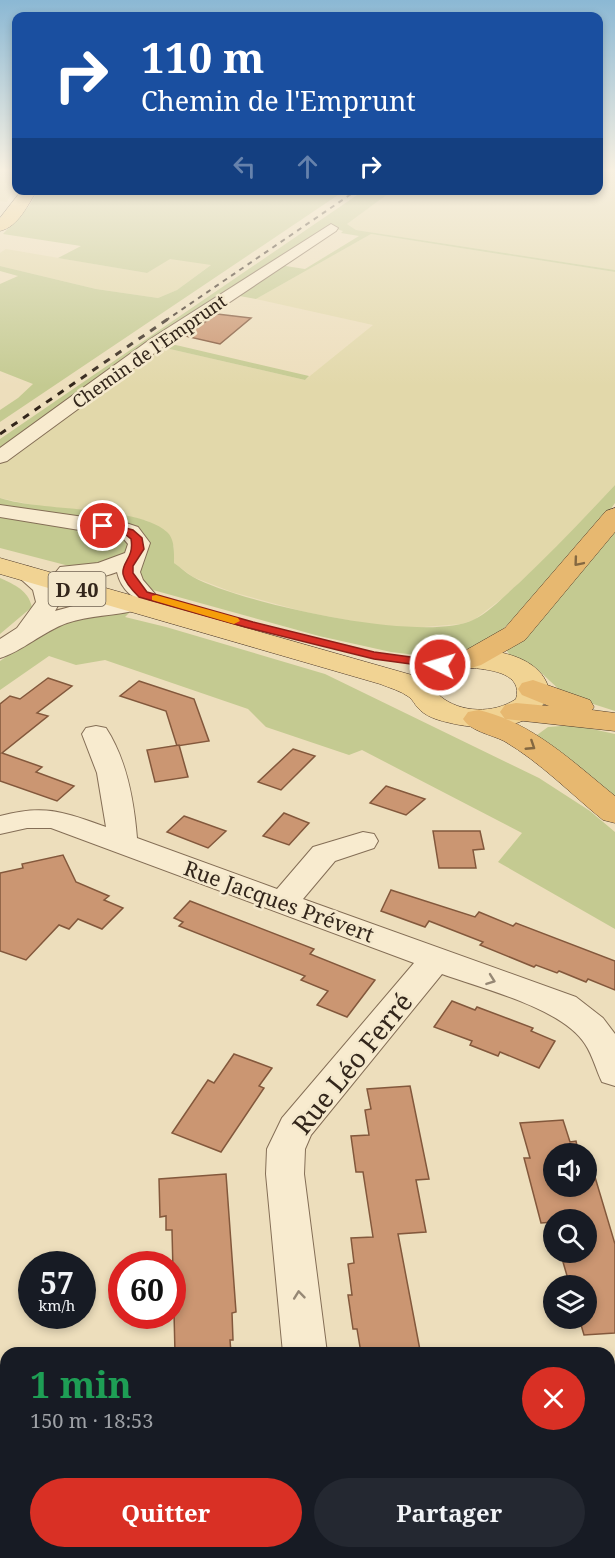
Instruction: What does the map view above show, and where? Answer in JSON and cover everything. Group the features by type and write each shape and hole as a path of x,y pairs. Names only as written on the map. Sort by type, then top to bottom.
{"highway":[{"path":"471,659 515,634 615,516"},
{"path":"525,700 615,721"},
{"path":"479,719 514,734 540,751 615,813"}],"main road":[{"name":"D 40","path":"0,554 68,572 136,599 395,680 423,693"},
{"name":"D 40","path":"0,566 374,656 440,665"},
{"path":"471,659 505,664 519,671 529,679 525,700 506,716 479,719 443,711 430,703 423,693 422,682 428,672 440,665 471,659"}],"street":[{"name":"Chemin de l'Emprunt","path":"0,457 167,336 312,241"},
{"path":"0,511 130,532 139,543 136,553 131,558 102,570 68,572"},
{"path":"0,650 27,631 48,620 136,599 135,586 128,573 131,558"},
{"path":"26,573 44,587 48,602 40,617 27,631"},
{"path":"96,734 108,756 120,812 122,843"},
{"name":"Rue Jacques Prévert","path":"0,825 17,819 36,817 55,819 564,1006 582,1017 605,1044 615,1073"},
{"path":"283,902 324,854 363,841"},
{"name":"Rue Léo Ferré","path":"304,1347 285,1174 286,1149 295,1128 436,959"}],"shaded area":[{"path":"359,241 414,241 615,272 615,485 550,554 504,597 474,620 461,624 409,628 363,623 305,612 232,592 193,577 174,563 174,546 148,521 112,513 38,506 0,498 0,464 161,347 305,380 373,325 256,299"},
{"path":"425,241 615,241 615,270"},
{"path":"6,249 147,273 170,258 212,264 177,290 158,298 96,289 0,266 0,253"}],"green space":[{"path":"47,241 270,241 0,422 0,410 33,384 0,371 0,284 18,276 0,271 0,266 96,289 158,298 177,290 211,265 170,259 147,273 58,258 81,246"},
{"path":"290,241 310,241 0,453 0,439"},
{"path":"351,241 359,241 256,299 234,295 279,265 305,269"},
{"path":"414,241 615,270 615,272"},
{"path":"163,342 309,376 305,380 161,347 0,463 0,460"},
{"path":"615,485 615,503 608,513 534,598 494,638 478,646 454,652 416,655 391,652 319,636 153,590 138,578 143,537 0,508 0,498 134,517 153,523 167,532 173,542 174,563 193,577 217,587 250,598 332,617 375,624 415,627 449,626 473,620 491,608 544,559"},
{"path":"0,515 126,535 132,546 119,560 73,567 0,548"},
{"path":"615,526 615,711 565,695 535,667 510,656 507,651"},
{"path":"0,578 24,592 32,607 0,634"},
{"path":"114,609 130,612 125,617 325,674 539,778 590,811 615,832 615,929 498,862 522,833 362,750 349,755 266,727 248,709 105,660 76,665 49,656 0,690 0,661 51,627"},
{"path":"574,725 615,734 615,802 540,743 537,735 548,727"}],"building":[{"path":"217,314 251,318 220,344 185,336"},
{"path":"48,678 72,686 37,713 48,716 2,753 42,767 36,772 74,786 57,801 0,781 0,704 10,696 20,699"},
{"path":"139,681 194,699 209,741 177,746 166,711 120,696"},
{"path":"179,745 188,777 155,782 147,750"},
{"path":"293,749 315,756 281,790 258,782"},
{"path":"386,786 425,799 406,815 370,803"},
{"path":"284,813 309,823 289,845 263,836"},
{"path":"184,816 226,831 208,848 167,832"},
{"path":"433,831 480,831 484,849 473,850 476,868 439,868"},
{"path":"63,855 76,882 109,896 104,900 123,908 102,929 78,919 69,929 59,925 26,960 0,951 0,873 23,868 22,864"},
{"path":"391,890 475,917 479,912 513,926 516,923 615,961 615,990 588,979 586,982 559,971 557,973 536,965 534,967 480,945 483,942 429,921 425,927 381,911"},
{"path":"190,901 314,949 310,954 375,980 347,1017 317,1005 328,991 301,980 305,976 179,926 183,922 174,918"},
{"path":"452,1001 475,1010 477,1007 533,1028 531,1031 555,1041 539,1068 500,1052 498,1056 470,1045 472,1041 434,1027"},
{"path":"234,1054 272,1068 259,1086 264,1088 221,1152 172,1133 208,1080 214,1083"},
{"path":"410,1086 429,1179 416,1180 426,1232 398,1234 419,1347 360,1347 357,1329 353,1329 348,1295 352,1295 348,1264 354,1263 351,1238 373,1237 363,1172 356,1172 351,1136 369,1135 365,1110 371,1109 367,1089"},
{"path":"563,1120 570,1142 576,1141 576,1143 543,1143 543,1197 597,1197 597,1184 615,1244 615,1333 584,1335 582,1329 597,1329 597,1275 567,1275 563,1263 597,1263 597,1209 543,1209 543,1223 541,1223 524,1158 530,1158 520,1123"},
{"path":"226,1174 236,1312 232,1313 233,1340 230,1340 231,1347 175,1347 174,1329 186,1329 186,1251 173,1251 172,1230 166,1230 166,1216 160,1217 159,1179"}],"railway":[{"path":"165,321 283,241"},
{"path":"0,434 168,319"}],"slow traffic":[{"path":"156,598 234,621"}],"route":[{"path":"103,526 130,532 139,543 128,566 128,573 131,581 143,594 249,625 374,656 440,665"}]}
